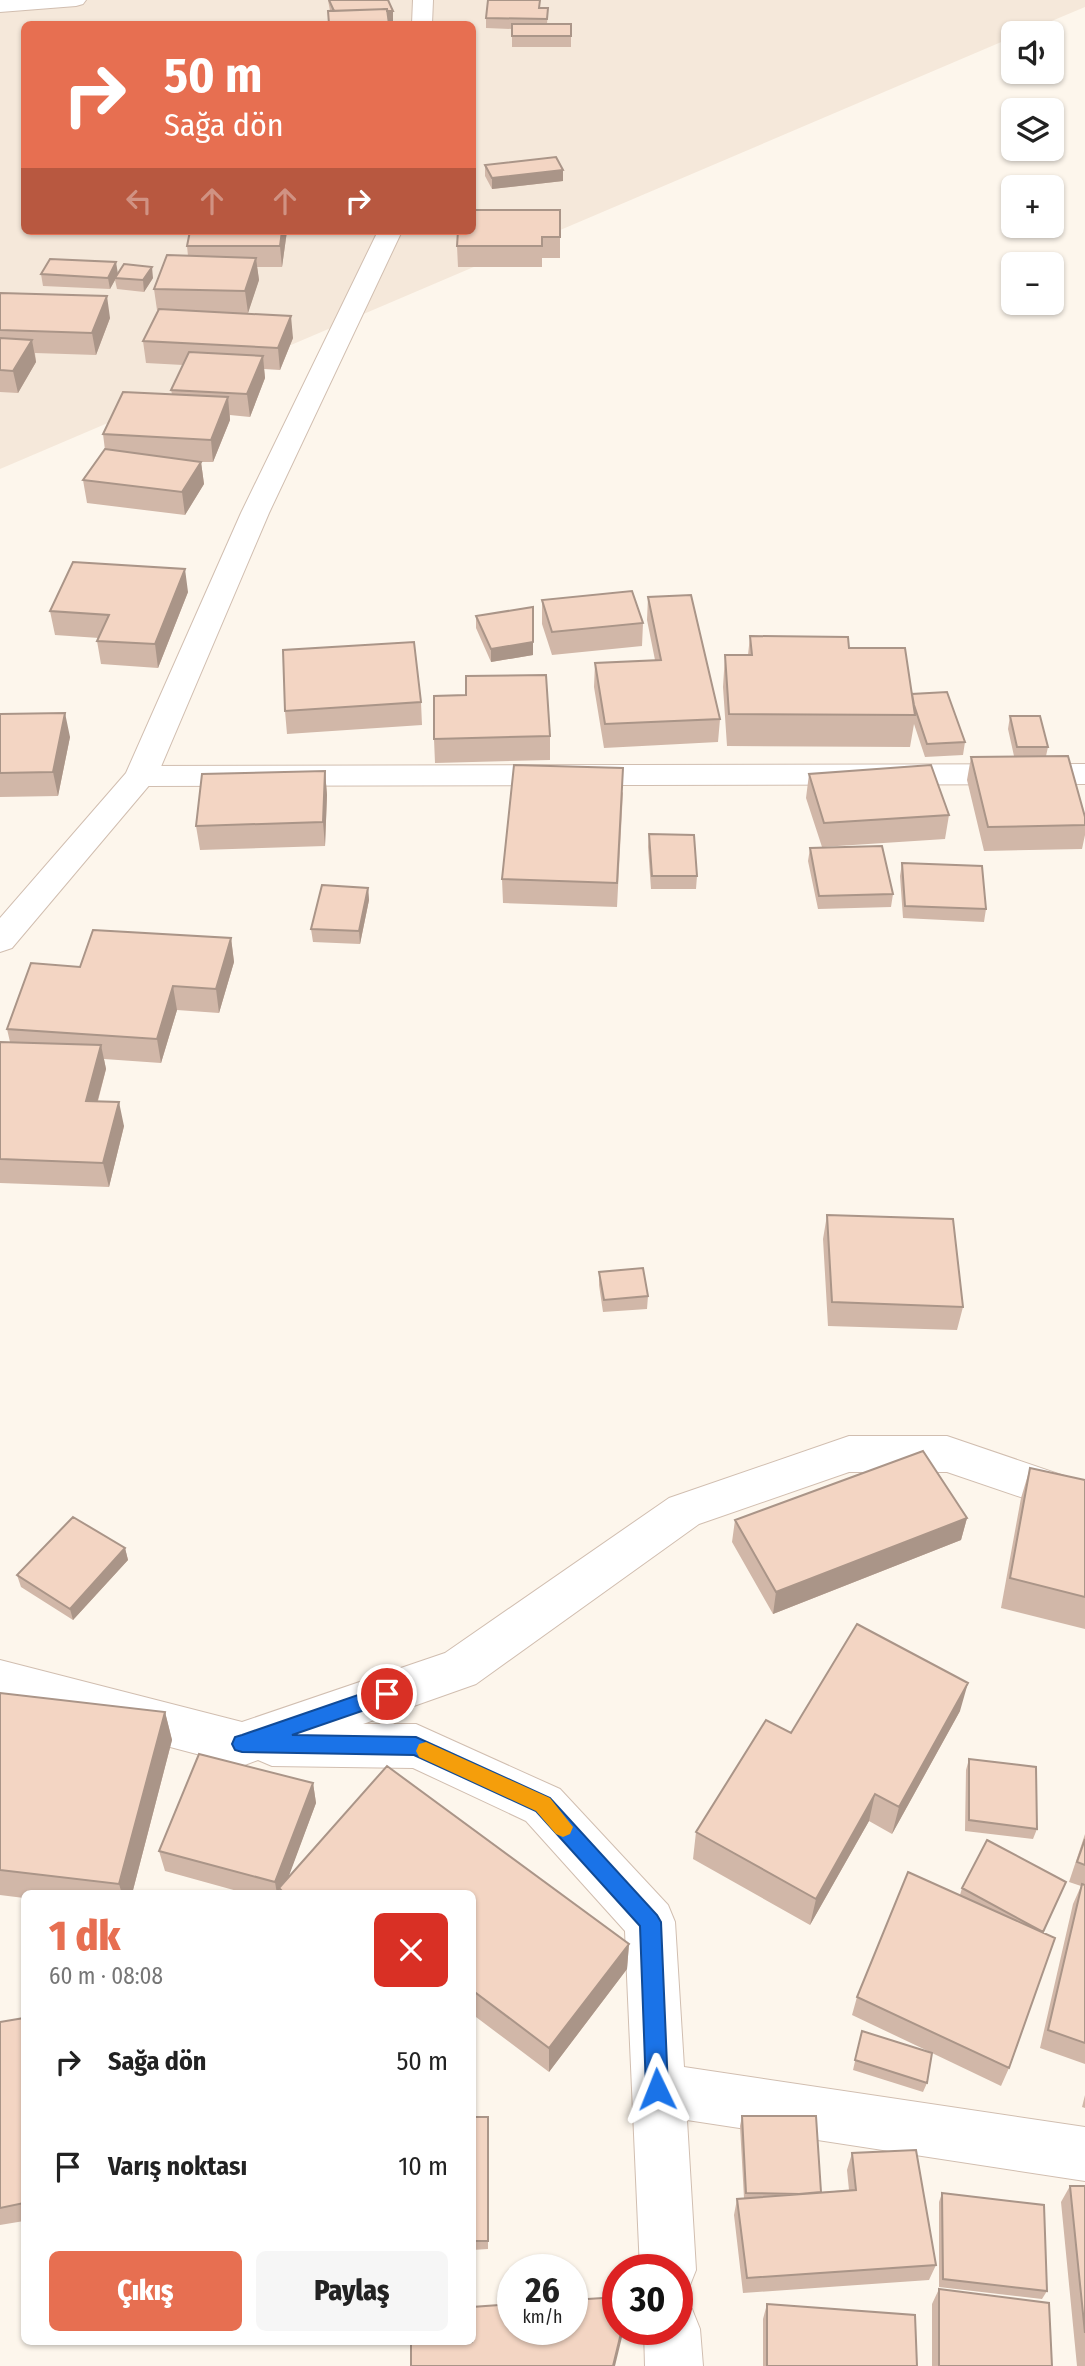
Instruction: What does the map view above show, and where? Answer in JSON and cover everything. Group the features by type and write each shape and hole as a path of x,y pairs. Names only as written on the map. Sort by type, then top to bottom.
{"street":[{"path":"0,6 76,0"},
{"path":"422,21 423,0"},
{"path":"0,940 141,776 256,513 388,235"},
{"path":"141,776 1085,774"},
{"path":"242,1744 460,1669 684,1511 849,1454 947,1454 1085,1502"},
{"path":"0,1681 242,1744 416,1746 543,1805 650,1922 667,2254"},
{"path":"657,2089 1085,2154"},
{"path":"673,2345 674,2366"}],"shaded area":[{"path":"0,0 1085,0 1085,7 1052,21 1001,21 1001,42 0,469"}],"building":[{"path":"329,0 388,0 393,11 334,11"},
{"path":"488,0 540,0 539,8 548,8 547,19 486,18"},
{"path":"387,9 389,21 329,21 328,11"},
{"path":"512,24 571,24 571,36 512,36"},
{"path":"556,157 563,170 492,178 485,165"},
{"path":"476,210 560,210 560,237 542,237 542,246 457,246 458,235 476,235"},
{"path":"189,235 281,235 280,246 187,246"},
{"path":"167,255 256,258 245,291 154,289"},
{"path":"50,259 116,262 108,278 41,274"},
{"path":"124,264 152,267 143,280 115,278"},
{"path":"0,293 107,296 92,333 0,330"},
{"path":"159,309 291,316 278,348 143,341"},
{"path":"0,338 32,340 13,371 0,370"},
{"path":"189,352 263,356 247,394 171,390"},
{"path":"123,392 228,397 211,440 103,434"},
{"path":"105,449 201,462 182,492 83,480"},
{"path":"73,562 185,569 155,644 97,641 109,615 50,611"},
{"path":"632,591 643,623 552,632 542,600"},
{"path":"691,595 720,719 605,724 595,663 661,660 648,597"},
{"path":"533,607 533,642 491,649 476,616"},
{"path":"750,636 848,637 849,648 905,648 915,715 729,714 725,655 752,655"},
{"path":"414,642 421,702 285,711 283,650"},
{"path":"546,675 550,736 434,739 434,696 466,695 466,676"},
{"path":"947,692 965,742 927,744 912,694"},
{"path":"65,713 53,772 0,773 0,714"},
{"path":"1010,716 1040,716 1048,747 1017,747"},
{"path":"1068,756 1085,825 988,827 971,757"},
{"path":"514,765 623,768 617,883 502,879"},
{"path":"931,765 949,815 824,823 809,774"},
{"path":"325,771 323,822 196,826 202,774"},
{"path":"649,834 694,835 697,876 652,876"},
{"path":"882,846 893,894 819,896 810,848"},
{"path":"902,863 982,866 986,909 905,906"},
{"path":"322,885 368,888 359,931 311,929"},
{"path":"93,930 231,938 216,989 173,986 157,1039 7,1029 31,963 80,967"},
{"path":"0,1042 101,1045 86,1101 119,1102 103,1163 0,1159"},
{"path":"827,1215 953,1219 963,1307 832,1302"},
{"path":"643,1268 648,1296 604,1300 599,1272"},
{"path":"923,1451 967,1518 776,1592 735,1520"},
{"path":"1030,1468 1085,1480 1085,1597 1010,1578"},
{"path":"73,1517 125,1548 70,1609 17,1575"},
{"path":"857,1624 968,1683 899,1807 875,1794 816,1899 696,1832 766,1720 791,1733"},
{"path":"0,1693 165,1712 119,1884 0,1870"},
{"path":"199,1754 313,1783 275,1882 159,1851"},
{"path":"969,1759 1036,1767 1037,1829 969,1820"},
{"path":"387,1766 629,1944 549,2048 476,1993 476,1890 279,1888"},
{"path":"1085,1839 1085,1865 1077,1862"},
{"path":"987,1840 1066,1882 1043,1932 962,1888"},
{"path":"908,1872 1055,1938 1009,2068 857,1997"},
{"path":"1082,1884 1085,1885 1085,2043 1048,2030"},
{"path":"21,2018 21,2204 0,2208 0,2022"},
{"path":"862,2031 932,2053 927,2083 855,2060"},
{"path":"742,2116 816,2116 821,2192 746,2193"},
{"path":"476,2117 488,2117 488,2241 476,2241"},
{"path":"916,2150 936,2265 747,2278 737,2199 856,2190 852,2153"},
{"path":"1070,2186 1085,2186 1085,2333"},
{"path":"942,2193 1044,2205 1047,2291 943,2279"},
{"path":"939,2289 1049,2303 1052,2366 939,2366"},
{"path":"602,2298 602,2345 618,2345 613,2366 411,2366 411,2345 476,2345 476,2307 497,2305 497,2345 588,2345 588,2299"},
{"path":"767,2304 915,2315 917,2366 767,2366"}],"slow traffic":[{"path":"426,1751 543,1805 563,1827"}],"route":[{"path":"387,1694 242,1744 416,1746 543,1805 650,1922 657,2089"}]}
